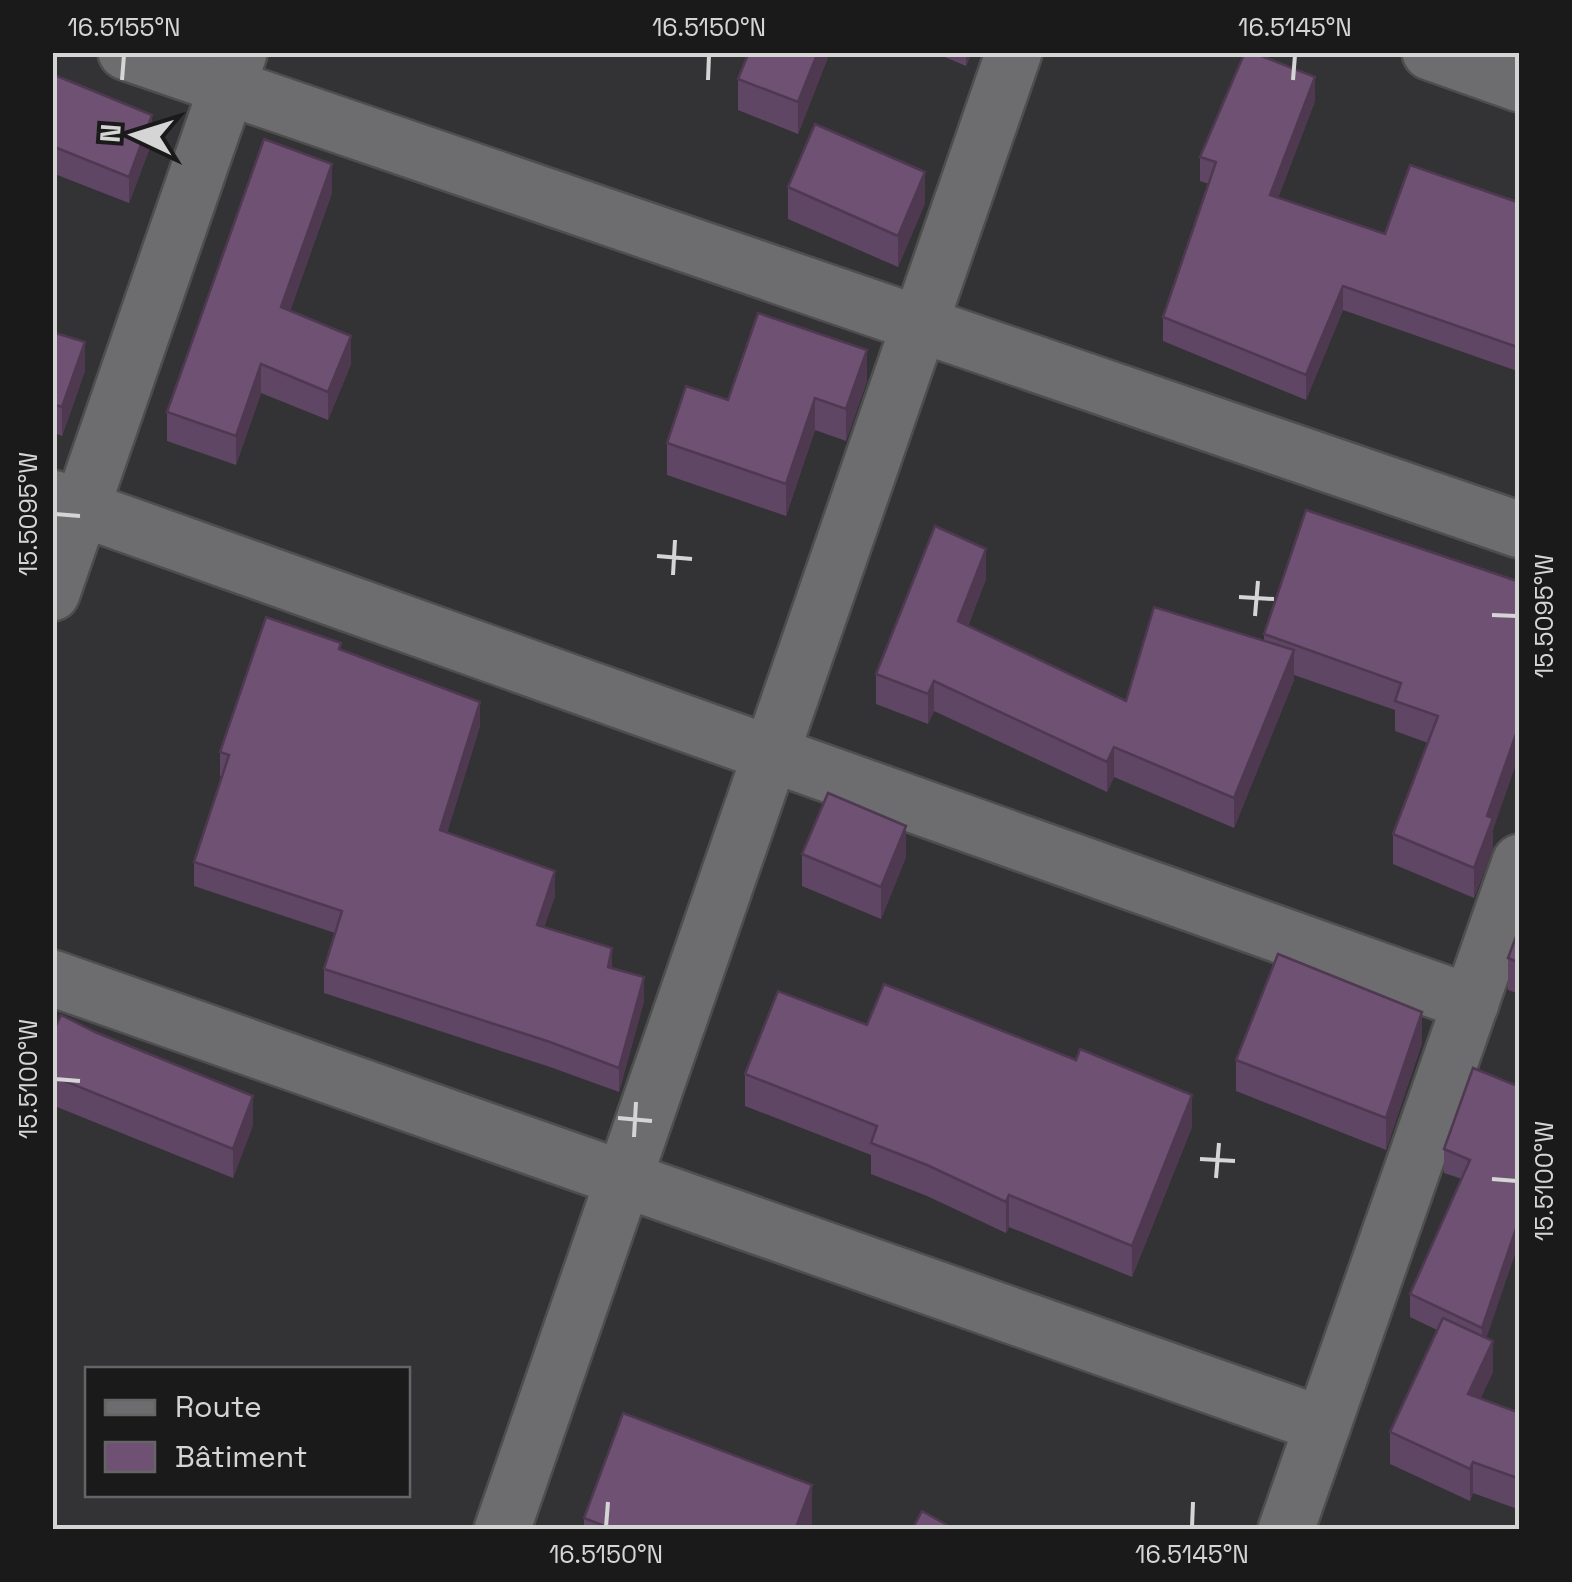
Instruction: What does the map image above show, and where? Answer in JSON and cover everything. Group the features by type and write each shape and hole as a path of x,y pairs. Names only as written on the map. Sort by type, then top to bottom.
{"street":[{"path":"126,52 233,70 919,323 1520,530"},
{"path":"502,1530 1014,52"},
{"path":"1430,52 1520,84"},
{"path":"52,593 67,503 233,70"},
{"path":"67,503 1471,1003"},
{"path":"1286,1530 1520,862"},
{"path":"52,978 1323,1425"}],"building":[{"path":"749,52 818,52 798,102 738,79"},
{"path":"1245,52 1315,77 1270,195 1385,234 1410,165 1520,203 1520,348 1343,286 1306,375 1163,317 1216,162 1200,157"},
{"path":"52,74 152,115 129,177 52,146"},
{"path":"815,124 925,172 898,236 788,187"},
{"path":"264,139 332,164 281,307 351,336 328,392 261,364 236,436 167,412"},
{"path":"758,313 867,350 846,409 815,398 786,484 667,443 686,386 728,400"},
{"path":"52,332 85,342 62,407 52,404"},
{"path":"1306,510 1520,582 1520,723 1487,816 1493,818 1474,868 1393,834 1438,716 1395,701 1401,683 1264,634"},
{"path":"935,526 986,549 958,621 1126,701 1154,607 1294,650 1234,798 1114,747 1107,762 934,681 928,694 876,674"},
{"path":"266,617 341,643 339,649 480,702 440,830 555,871 537,925 612,948 608,967 644,977 619,1068 324,969 342,911 194,862 229,755 220,752"},
{"path":"828,793 906,826 881,887 802,854"},
{"path":"1520,926 1520,963 1508,958"},
{"path":"1278,954 1422,1012 1386,1118 1236,1060"},
{"path":"884,984 1076,1060 1080,1049 1192,1095 1132,1246 1009,1195 1006,1202 871,1143 877,1126 745,1074 778,991 867,1025"},
{"path":"61,1015 253,1096 233,1149 52,1076 52,1034"},
{"path":"1473,1068 1520,1087 1520,1217 1482,1328 1410,1294 1470,1160 1444,1149"},
{"path":"1443,1318 1493,1341 1468,1394 1520,1413 1520,1479 1473,1462 1470,1469 1390,1432"},
{"path":"623,1413 812,1485 795,1530 615,1530 584,1518"},
{"path":"922,1511 956,1530 912,1530"}]}
